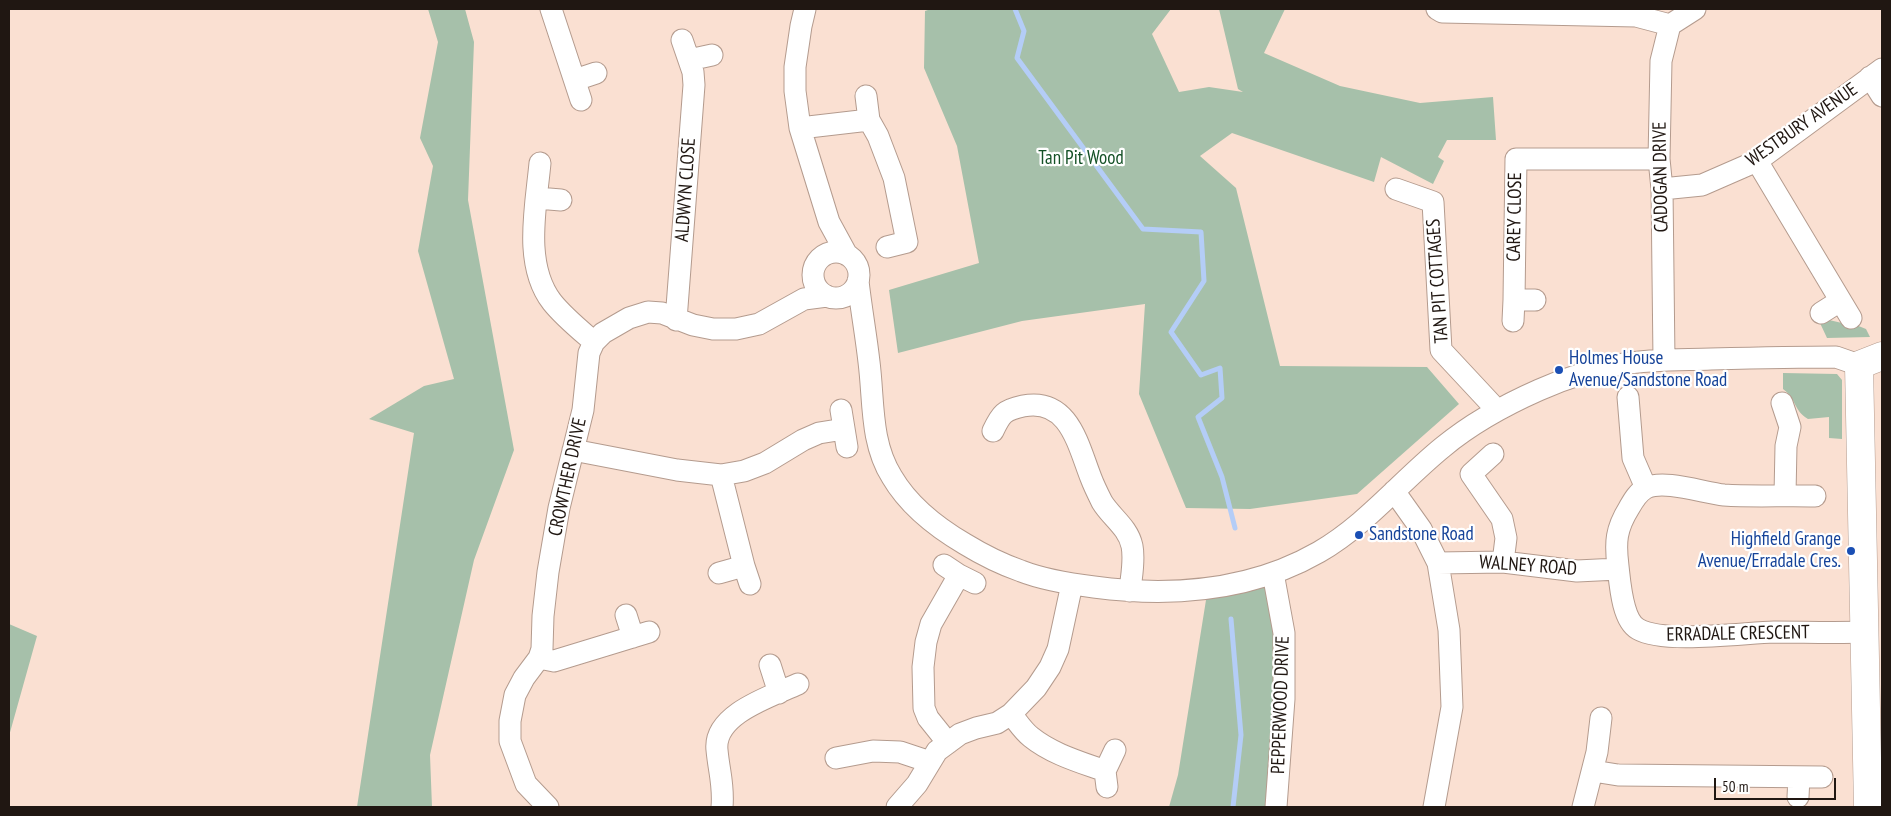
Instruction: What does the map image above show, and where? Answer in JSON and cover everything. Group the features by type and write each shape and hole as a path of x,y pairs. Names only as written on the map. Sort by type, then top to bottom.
{"main road":[{"path":"1868,807 1865,632 1871,360"}],"street":[{"path":"551,9 581,100"},
{"path":"805,9 795,67 795,91 800,128 829,222 848,255 857,266 869,356 876,441 882,458 909,502 934,524 987,557 1022,572 1072,584 1130,592 1166,592 1216,587 1250,580 1273,573 1319,552 1344,536 1444,446 1496,410 1583,373 1625,364 1664,360 1836,357 1871,360"},
{"path":"1437,9 1442,12 1636,16 1670,25 1695,9"},
{"name":"CADOGAN DRIVE","path":"1664,360 1662,189 1659,159 1661,61 1670,25"},
{"name":"ALDWYN CLOSE","path":"676,320 694,85 689,60 682,40"},
{"path":"689,60 712,56"},
{"path":"575,80 596,73"},
{"path":"1876,73 1882,96"},
{"name":"WESTBURY AVENUE","path":"1662,189 1702,185 1757,161 1876,73"},
{"path":"866,96 869,120 878,136 894,178 906,242 887,246"},
{"path":"800,128 869,120"},
{"name":"CAREY CLOSE","path":"1513,321 1524,300 1516,159 1659,159"},
{"path":"1757,161 1845,310 1821,313"},
{"path":"540,163 535,261 539,277 552,301 568,320 594,342 603,333 630,318 648,312 662,313 693,325 713,329 736,330 759,324 804,299 831,297 849,293 858,281"},
{"name":"TAN PIT COTTAGES","path":"1396,189 1433,202 1441,350 1496,410"},
{"path":"537,198 561,200"},
{"path":"829,222 816,264 814,281 822,293 831,297 863,320"},
{"path":"792,306 816,264 823,256 835,252 848,255"},
{"name":"CROWTHER DRIVE","path":"539,658 548,572 559,508 586,387 589,353 594,342"},
{"path":"1628,397 1639,429 1633,458 1646,488 1662,485 1722,494 1816,496"},
{"path":"1782,403 1798,426 1786,446 1785,495"},
{"path":"994,431 1000,416 1010,409 1033,404 1051,408 1064,418 1073,432 1091,478 1104,504 1127,533 1132,544 1133,557 1130,592"},
{"path":"573,450 691,473 721,475 744,471 765,463 803,440 820,433 844,429"},
{"path":"1493,454 1471,474 1502,519 1506,538 1503,562"},
{"path":"719,573 747,575 721,475"},
{"name":"ERRADALE CRESCENT","path":"1646,488 1634,500 1618,529 1616,543 1624,606 1629,619 1637,628 1653,635 1721,636 1772,632 1865,632"},
{"path":"1394,491 1421,529 1438,563 1449,630 1452,707 1434,807"},
{"name":"WALNEY ROAD","path":"1438,563 1503,562 1577,571 1618,569"},
{"name":"PEPPERWOOD DRIVE","path":"1273,573 1284,633 1284,699 1276,807"},
{"path":"948,743 928,718 924,708 924,667 926,642 931,624 959,574"},
{"path":"897,807 917,784 937,751 960,734 997,723 1011,714 1036,688 1050,667 1058,648 1065,625 1072,584"},
{"path":"548,807 526,784 510,741 510,721 516,694 524,678 539,658 554,661 641,635 626,615"},
{"path":"770,665 779,693"},
{"path":"722,807 724,790 716,748 717,738 724,724 735,714 798,684"},
{"path":"1011,714 1030,737 1106,779 1115,750"},
{"path":"1583,807 1593,771 1601,718"},
{"path":"836,758 874,751 900,752 930,762"},
{"path":"1593,771 1618,775 1799,787 1822,777"}],"green space":[{"path":"428,9 465,9 474,42 468,200 514,450 474,560 430,755 432,807 357,807 414,433 369,419 424,386 454,379 418,251 433,166 420,138 438,42"},
{"name":"Tan Pit Wood","path":"931,9 1171,9 1152,34 1179,92 1209,87 1243,92 1238,89 1219,9 1285,9 1264,53 1340,86 1420,103 1493,97 1496,140 1447,140 1438,157 1444,161 1433,184 1381,157 1374,182 1232,133 1200,156 1236,188 1280,366 1427,367 1459,404 1357,494 1250,509 1186,508 1139,394 1145,304 1022,321 898,353 889,290 979,263 957,146 924,68 925,11"},
{"path":"1829,320 1842,323 1849,329 1856,325 1866,329 1870,337 1827,338 1820,323 1821,321"},
{"path":"1783,373 1837,374 1842,380 1842,439 1829,438 1829,417 1808,419 1803,416 1791,397 1783,389"},
{"path":"1216,587 1267,588 1275,634 1275,696 1266,807 1169,807 1178,775 1206,600"},
{"path":"9,624 37,636 9,736"}],"waterway":[{"path":"1015,9 1024,31 1017,58 1143,229 1201,232 1204,281 1171,332 1201,375 1220,368 1222,398 1198,417 1222,477 1235,528"},
{"path":"1231,619 1241,735 1233,807"}],"place":[{"name":"Holmes House Avenue/Sandstone Road","path":"1559,370"},
{"name":"Sandstone Road","path":"1359,535"},
{"name":"Highfield Grange Avenue/Erradale Cres.","path":"1851,551"}]}
